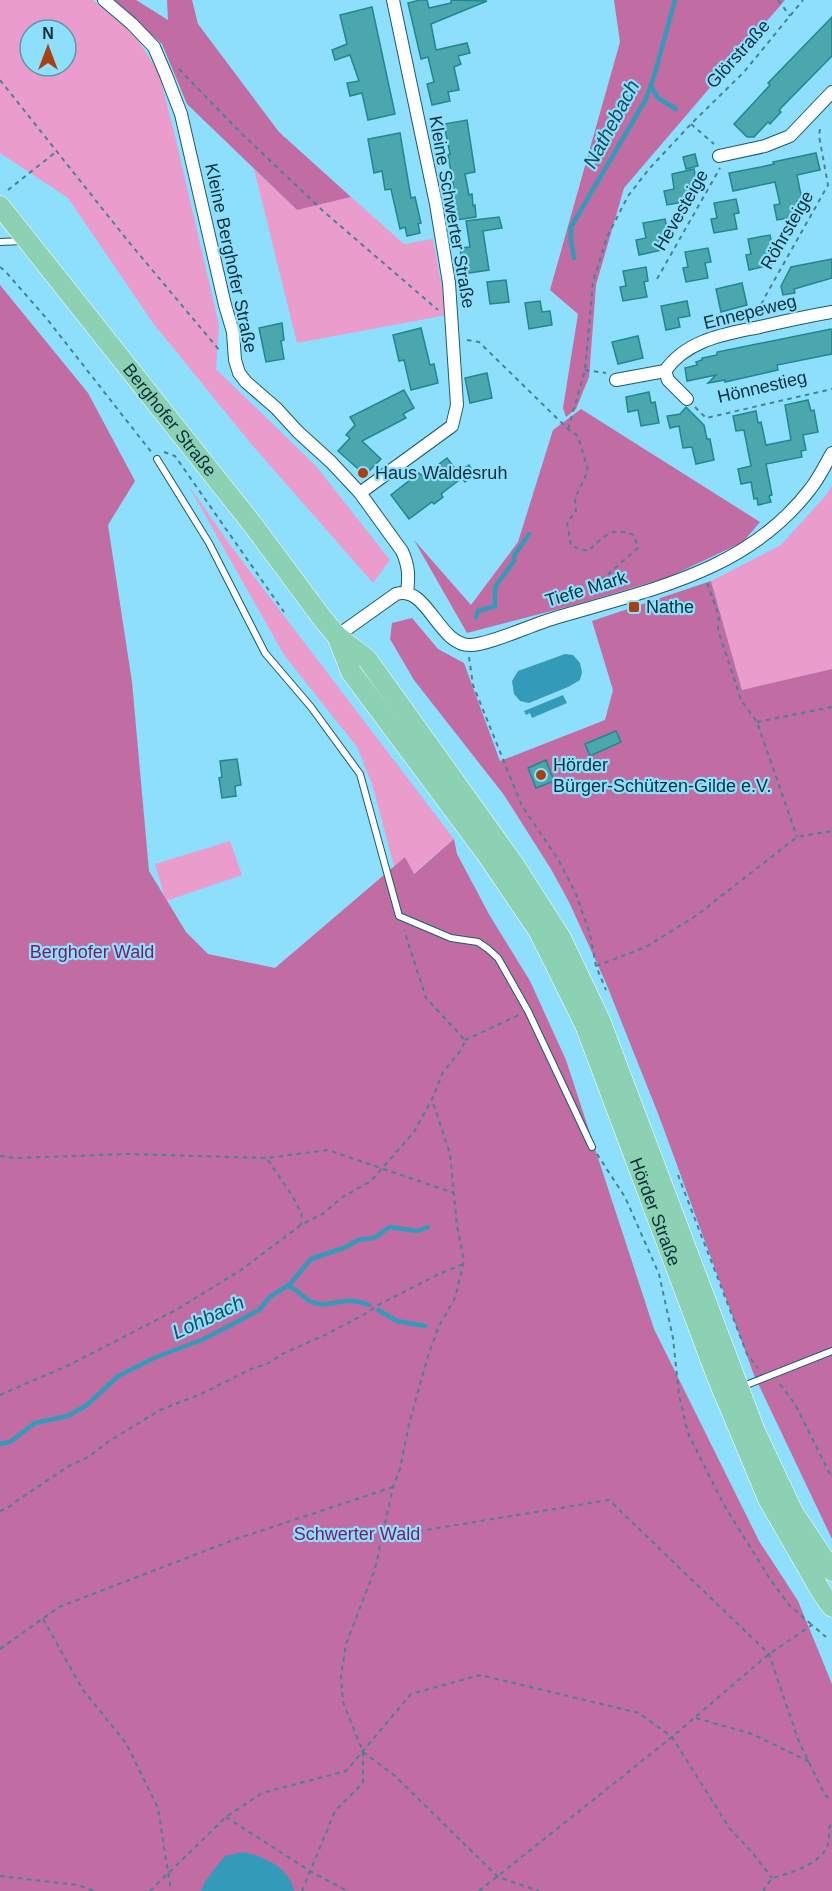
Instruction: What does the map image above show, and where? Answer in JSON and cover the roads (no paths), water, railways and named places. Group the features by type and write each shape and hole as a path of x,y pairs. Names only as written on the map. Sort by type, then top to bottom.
{"main road":[{"name":"Berghofer Straße","path":"0,206 238,506 337,636 367,659 471,819"},
{"name":"Hörder Straße","path":"471,819 539,902 588,992 755,1431 793,1512 832,1571"},
{"name":"Hörder Straße","path":"471,819 538,930 585,1025 717,1377 768,1499 832,1607"}],"street":[{"name":"Kleine Berghofer Straße","path":"104,0 154,47 181,114 232,332 239,374 360,493 402,551 409,573 406,593"},
{"name":"Kleine Schwerter Straße","path":"360,493 452,426 457,405 449,282 436,204 393,0"},
{"path":"724,155 765,146 790,136 832,92"},
{"name":"Ennepeweg","path":"665,371 682,352 721,335 832,312"},
{"path":"616,380 665,371 668,380 687,399"},
{"name":"Tiefe Mark","path":"406,593 421,602 454,640 468,645 480,644 536,623 701,573 746,548 780,521 812,487 832,453"},
{"path":"337,636 396,594 406,593"}],"lane":[{"path":"0,242 28,241"},
{"path":"157,459 209,543 265,653 360,774 399,916 451,938 477,942 498,958 528,1011 592,1147"},
{"path":"740,1388 832,1351"}],"water":[{"path":"565,654 573,655 580,663 582,672 580,680 529,703 520,701 514,694 512,681 518,671"},
{"path":"563,695 567,703 532,718 530,713 526,715 524,711"},
{"path":"244,1852 275,1864 287,1875 294,1891 201,1891 206,1880 225,1856"}],"waterway":[{"name":"Nathebach","path":"574,258 571,227 646,99 675,0"},
{"path":"651,86 658,98 676,109"},
{"name":"Nathebach","path":"476,617 478,611 495,606 495,588 529,534"},
{"name":"Lohbach","path":"0,1444 10,1442 35,1423 68,1416 87,1405 118,1376 154,1358 204,1339 259,1310 270,1297 290,1284 311,1259 346,1247 358,1240 374,1238 390,1227 417,1231 428,1227"},
{"path":"288,1286 316,1303 351,1301 369,1305"},
{"path":"378,1310 397,1321 425,1326"}],"place":[{"name":"Haus Waldesruh","path":"363,473"},
{"name":"Nathe","path":"634,607"},
{"name":"Hörder Bürger-Schützen-Gilde e.V.","path":"541,775"}],"park label":[{"name":"Berghofer Wald","path":"92,952"},
{"name":"Schwerter Wald","path":"357,1534"}]}
